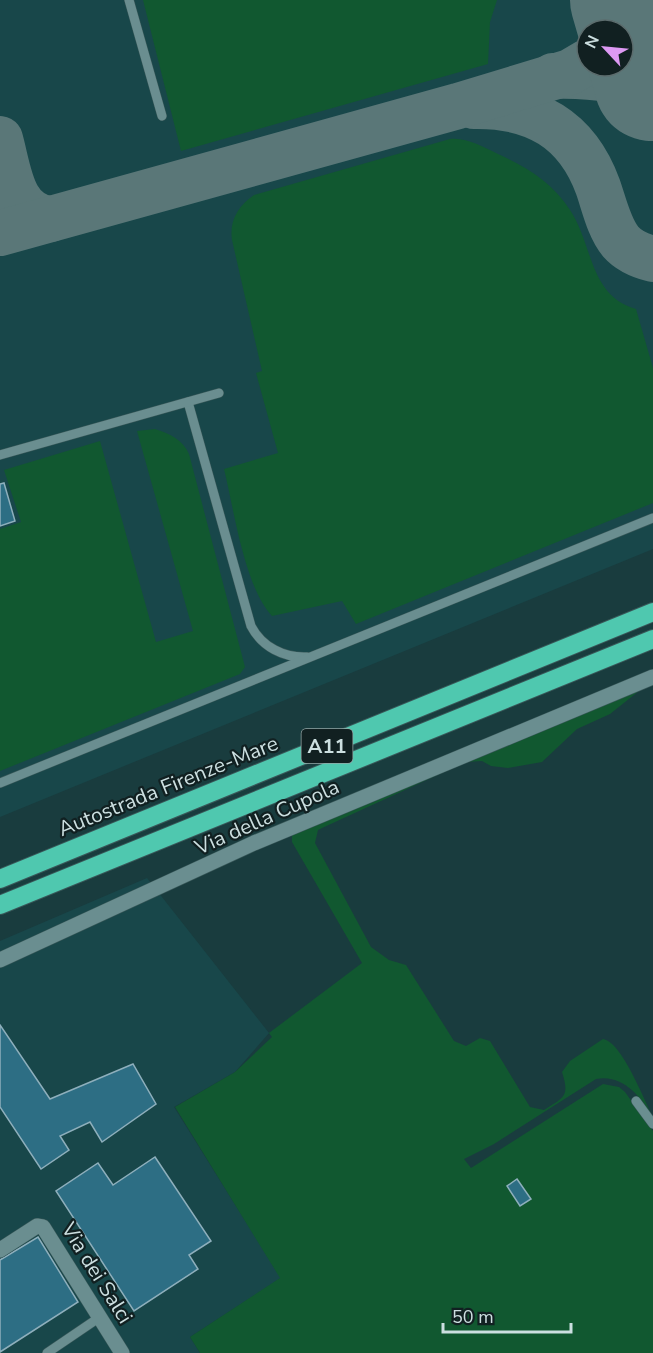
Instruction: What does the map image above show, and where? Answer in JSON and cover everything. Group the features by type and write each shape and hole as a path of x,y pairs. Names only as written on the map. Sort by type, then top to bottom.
{"highway":[{"name":"Autostrada Firenze-Mare","path":"0,879 653,612"},
{"name":"A11","path":"0,905 653,639"}],"street":[{"name":"Via della Cupola","path":"0,960 254,843 653,677"},
{"name":"Via dei Salci","path":"0,1250 37,1226 43,1227 122,1353"}],"lane":[{"path":"129,0 162,116"},
{"path":"0,455 219,393"},
{"path":"188,402 251,626 260,640 278,652 294,657 312,657"},
{"path":"0,783 653,518"},
{"path":"636,1101 653,1124"},
{"path":"46,1353 100,1317"}],"shaded area":[{"path":"0,0 653,0 653,549 0,817"},
{"path":"147,878 269,1033 235,1072 174,1107 281,1278 190,1337 200,1353 0,1353 0,941"}],"green space":[{"path":"143,0 497,0 490,22 488,64 181,151"},
{"path":"450,139 469,141 519,164 556,192 578,223 594,267 609,293 636,309 653,368 653,503 356,624 342,601 272,616 262,603 247,567 224,469 278,453 256,373 262,371 232,240 233,220 243,204 254,195"},
{"path":"155,429 175,438 189,454 245,667 240,674 0,771 0,529 21,522 4,470 100,441 156,642 193,631 137,431"},
{"path":"644,687 610,714 577,729 542,762 508,768 491,766 482,761 466,762 318,830 315,843 371,947 389,960 406,965 454,1041 466,1046 480,1038 490,1041 530,1107 544,1110 561,1099 565,1092 562,1072 570,1061 603,1039 618,1050 653,1117 630,1088 614,1080 596,1079 494,1144 464,1159 471,1168 603,1084 619,1087 625,1092 653,1131 653,1353 200,1353 190,1337 280,1278 175,1107 235,1072 272,1037 269,1033 362,963 292,842 292,835 299,830"}],"building":[{"path":"4,483 15,521 0,526 0,484"},
{"path":"0,1025 50,1099 133,1064 156,1104 102,1142 90,1122 60,1136 69,1150 41,1169 0,1107"},
{"path":"155,1157 211,1241 189,1255 198,1269 134,1311 56,1191 98,1163 113,1185"},
{"path":"517,1179 531,1199 520,1206 507,1186"},
{"path":"38,1237 78,1302 0,1352 0,1260"}],"taxiway":[{"path":"616,18 620,0"},
{"path":"0,233 458,106 575,69"},
{"path":"553,76 604,78 653,93"},
{"path":"474,106 516,110 551,124 578,150 589,167 617,236 631,251 653,259"},
{"path":"0,139 9,177 19,200 27,209 50,219"}],"runway":[{"path":"628,0 652,83"}]}
